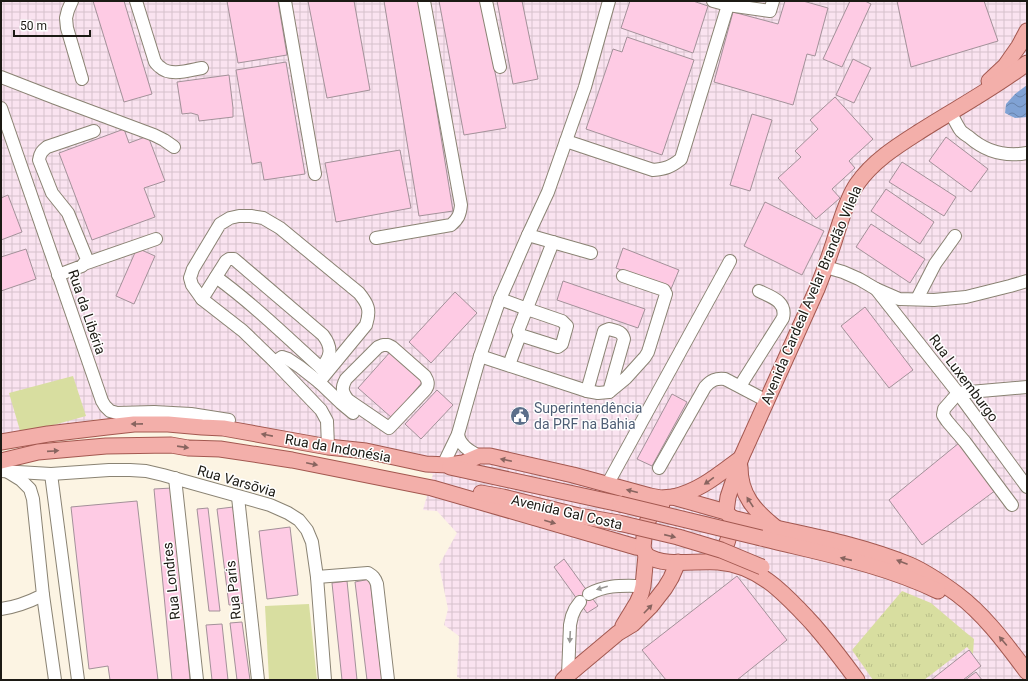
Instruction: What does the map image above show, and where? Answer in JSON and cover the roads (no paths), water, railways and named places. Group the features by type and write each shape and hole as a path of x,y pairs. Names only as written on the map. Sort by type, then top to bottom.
{"main road":[{"path":"966,103 1005,66 1019,46 1027,31"},
{"name":"Avenida Cardeal Avelar Brandão Vilela","path":"704,562 717,555 724,548 729,537 728,498 741,458 814,296 826,267 846,205 856,185 870,168 890,151 1014,73 1027,63"},
{"name":"Rua da Indonésia","path":"1,442 107,426 134,424 168,424 202,428 223,428 328,447 366,451 426,464 443,465 463,463 479,456 490,456 573,475 661,498 684,495 701,487 741,458"},
{"name":"Rua da Indonésia","path":"3,467 38,452 106,446 171,445 256,454 432,488"},
{"path":"741,458 740,473 746,495 756,511 778,529"},
{"path":"443,465 620,504 868,564 920,582 973,608"},
{"name":"Avenida Gal Costa","path":"432,488 454,488 480,492 579,516 619,523 678,537 721,550 762,568 775,576 801,600 845,652 865,680"},
{"name":"Avenida Gal Costa","path":"432,488 636,547 645,551 650,558 659,561 728,563 756,573 771,583 801,611 857,680"},
{"name":"Rua da Indonésia","path":"672,497 778,529 876,552 911,566 936,579 973,608 1008,647 1027,672"},
{"name":"Rua da Indonésia","path":"645,551 645,527 648,520 658,507 672,497"},
{"path":"618,633 641,594 643,586 645,551"},
{"path":"566,677 618,633 633,624 651,606 665,588 678,562"}],"street":[{"path":"72,1 66,18 67,28 82,79"},
{"path":"136,1 156,62 160,68 170,72 183,72 202,68"},
{"path":"285,1 315,174"},
{"path":"376,238 451,225 457,220 460,213 461,205 424,1"},
{"path":"486,1 500,67"},
{"path":"443,465 458,434 480,356 500,299 548,192 585,87 609,1"},
{"path":"713,1 770,12 773,1"},
{"path":"566,141 653,170 664,169 681,159 728,4"},
{"path":"1,77 154,135 174,147"},
{"name":"Rua da Libéria","path":"1,108 58,275 105,406 110,411 117,413 154,412 191,414 229,420"},
{"path":"950,112 961,131 976,143 998,153 1027,153"},
{"path":"84,264 86,257 68,213 52,193 39,160 39,155 47,147 94,131"},
{"path":"322,374 366,325 369,317 369,309 366,301 359,292 280,228 263,218 239,216 230,218 220,224 193,270 190,278 192,285 202,299 243,331 314,402 327,421 328,447"},
{"path":"528,235 591,253"},
{"path":"917,300 935,264 955,236"},
{"path":"58,275 84,264 156,239"},
{"path":"509,365 520,335 518,331 553,242"},
{"path":"202,299 226,261 229,259 234,259 323,335 330,346 330,352 322,374"},
{"path":"607,485 730,261"},
{"path":"826,267 859,279 876,289 899,299 934,300 966,297 1027,281"},
{"path":"480,356 588,391 598,393 609,392 626,378 648,352 666,294 664,290 624,276"},
{"path":"216,277 277,328 322,374 341,403 361,418 376,425 390,428"},
{"name":"Rua Luxemburgo","path":"876,289 958,394 1027,487"},
{"path":"740,386 783,318 783,308 776,300 759,291"},
{"path":"500,299 562,321 567,326 563,341 558,347 520,335"},
{"path":"588,391 604,331 609,329 619,332 623,335 624,339 609,392"},
{"path":"383,345 392,347 425,376 428,381 426,389 390,428 348,400 342,389 346,379 378,347 383,345"},
{"path":"275,362 282,357 322,374"},
{"path":"659,468 705,387 711,381 718,378 725,379 767,401"},
{"path":"1012,505 943,415 944,410 958,394 1027,387"},
{"path":"458,434 458,439 462,444 479,456"},
{"path":"3,467 21,480 30,489 33,499 43,595 55,680"},
{"name":"Rua Varsōvia","path":"3,467 51,474 109,470 146,471 270,505 288,512 299,520 307,530 312,542 317,577 325,680"},
{"path":"51,474 78,680"},
{"name":"Rua Londres","path":"175,478 197,680"},
{"name":"Rua Paris","path":"238,497 258,680"},
{"path":"317,577 368,573 376,579 388,680"},
{"path":"589,594 604,587 643,586"},
{"path":"1,608 12,607 25,603 43,595"},
{"path":"566,677 570,625 575,609 580,602"}],"water":[{"path":"1027,85 1027,117 1015,118 1005,113 1006,104 1015,94"}],"place":[{"name":"Superintendência da PRF na Bahia","path":"520,416"}]}
